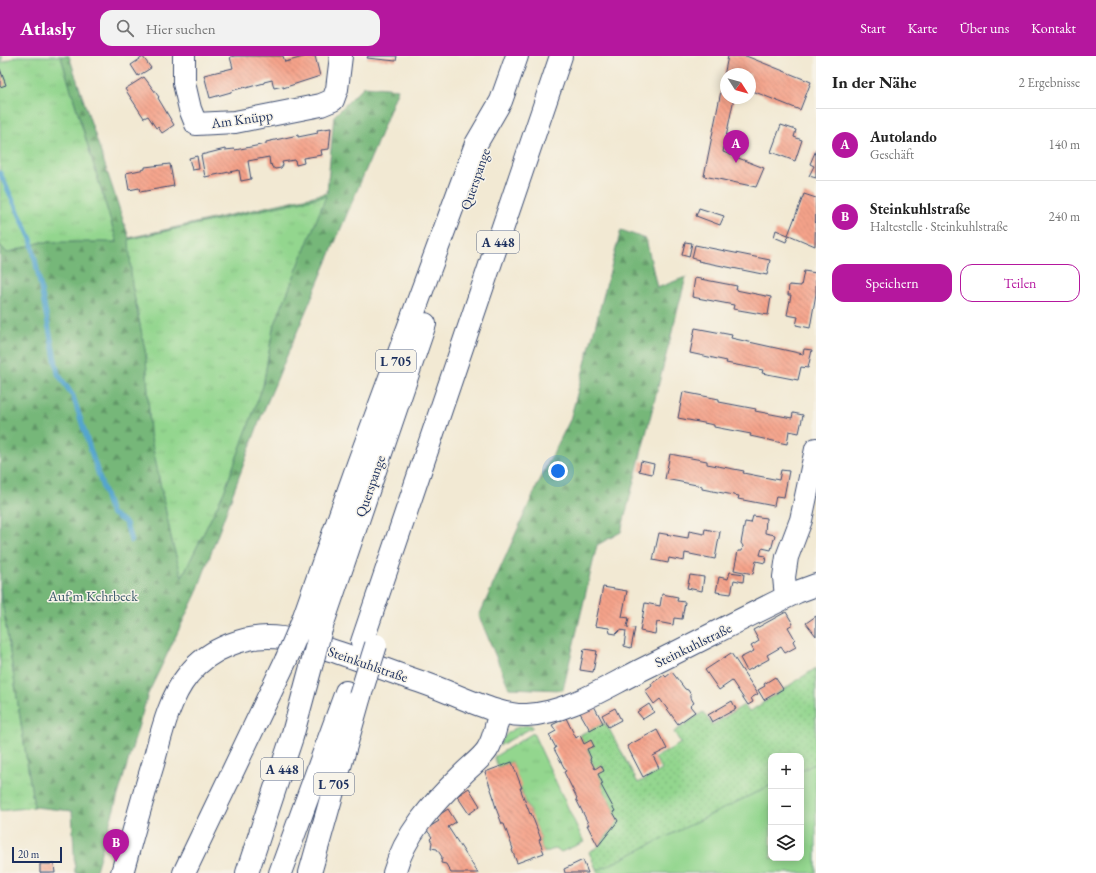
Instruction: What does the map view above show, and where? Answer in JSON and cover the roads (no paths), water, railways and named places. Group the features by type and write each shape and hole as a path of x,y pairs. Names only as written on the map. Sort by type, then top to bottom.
{"main road":[{"name":"Am Knüpp","path":"184,56 184,83 190,109 196,124 235,122 321,105 333,100 337,90 341,56"},
{"name":"L 705","path":"184,873 286,660 311,627 358,464 476,144 501,101 517,56"},
{"name":"A 448","path":"280,873 352,694 498,239 561,56"},
{"path":"786,597 784,577 787,557 801,520 816,449"},
{"name":"Steinkuhlstraße","path":"122,873 159,741 181,684 198,664 224,647 245,640 281,638 310,645 442,689 500,712 525,715 547,713 590,696 786,597 816,585"},
{"name":"A 448","path":"247,873 292,737 312,663 311,627"},
{"name":"L 705","path":"310,873 352,694"},
{"path":"394,873 398,857 415,827 439,797 487,750 500,712"}],"waterway":[{"path":"0,173 31,239 58,374 73,396 111,513 126,523 131,541"}],"place":[{"name":"Autolando","path":"736,163"},
{"name":"Steinkuhlstraße","path":"116,862"}],"park label":[{"name":"Auf'm Kehrbeck","path":"93,596"}]}
